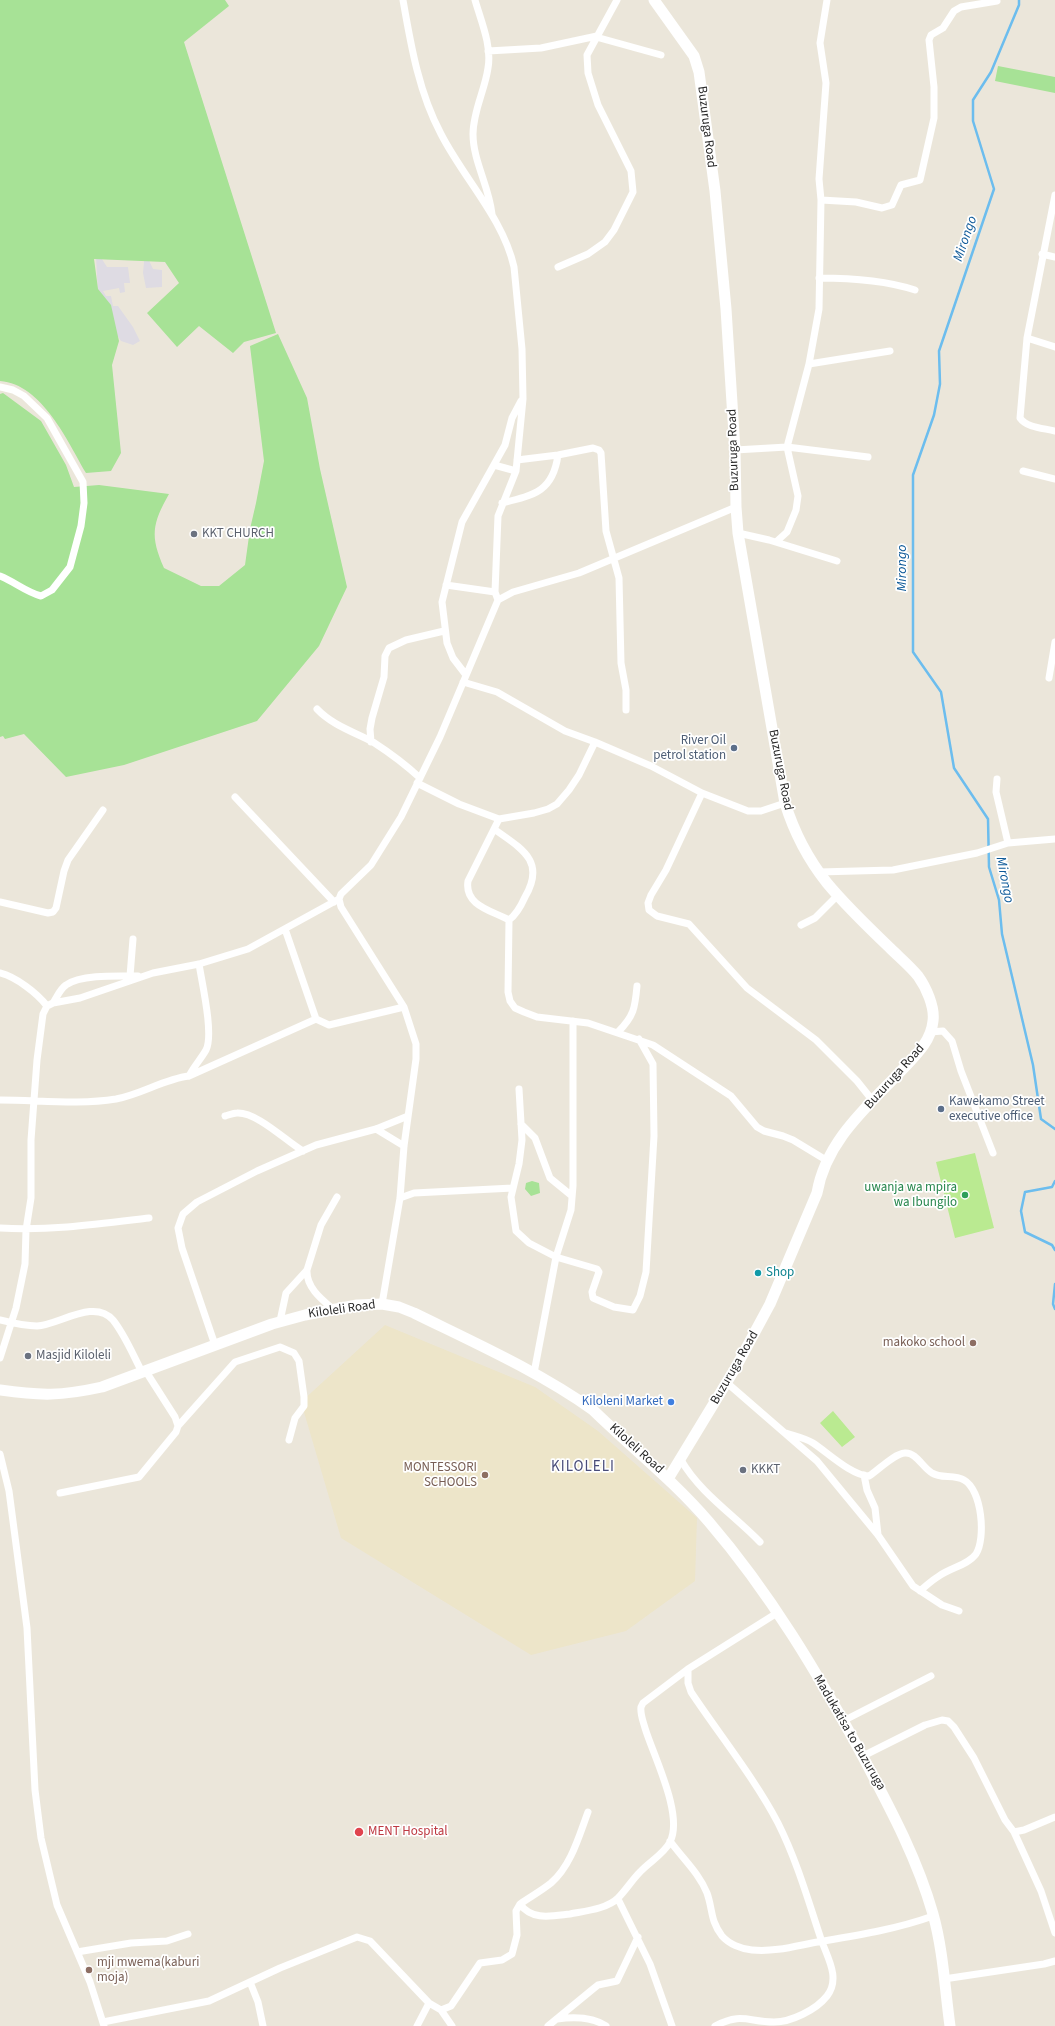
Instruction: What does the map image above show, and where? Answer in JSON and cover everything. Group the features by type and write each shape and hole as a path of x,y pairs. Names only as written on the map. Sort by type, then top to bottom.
{"main road":[{"name":"Buzuruga Road","path":"654,0 694,56 699,72 721,257 735,450 738,533 785,803 797,836 819,872 838,895 918,976 930,1000 933,1020 926,1043 838,1140 826,1160 819,1180 817,1193 779,1284 766,1311 681,1460 668,1479"},
{"name":"Kiloleli Road","path":"0,1390 41,1395 71,1394 102,1387 280,1321 332,1309 358,1305 382,1304 399,1307 414,1313 534,1373 594,1410 668,1479"},
{"name":"Madukatisa to Buzuruga","path":"668,1479 708,1522 742,1564 777,1612 844,1720 889,1804 906,1842 933,1916 944,1979 950,2026"}],"street":[{"path":"0,973 16,979 41,999 50,1004 80,998 142,977 174,968 199,964 248,949 336,901 341,894 371,865 387,841 418,780 465,679 497,596 498,516 516,471 518,460 522,399 522,349 514,267 511,255 492,216 461,168 432,115 410,42 403,0"},
{"path":"475,0 488,50 488,69 475,117 473,134 477,158 489,195 492,216"},
{"path":"558,267 588,254 605,242 614,230 633,192 631,172 598,105 588,73 587,55 617,0"},
{"path":"776,542 787,532 792,521 798,496 787,447 808,364 819,309 821,200 819,180 826,83 820,43 827,0"},
{"path":"821,200 856,202 882,208 889,208 892,205 901,185 920,180 932,134 934,113 934,87 929,40 931,35 943,28 954,11 961,7 998,0"},
{"path":"488,50 541,48 597,36 661,55"},
{"path":"1055,195 1042,254 1027,338 1020,418 1023,422 1031,425 1055,431"},
{"path":"1042,254 1055,257"},
{"path":"819,278 884,282 915,290"},
{"path":"1027,338 1055,347"},
{"path":"808,364 890,351"},
{"path":"0,387 13,390 24,396 47,418 84,482 84,503 81,526 70,567 52,590 42,596 30,593 13,581 0,576"},
{"path":"522,399 512,418 508,437 494,465 474,497 462,522 442,602 444,631 447,644 465,679 497,692 564,731 595,742 651,766 702,792 753,812 785,803"},
{"path":"735,450 787,447 868,457"},
{"path":"518,460 558,455 593,448 599,450 601,453 606,531 619,578 621,663 626,690 626,710"},
{"path":"502,503 523,498 543,489 553,475 558,455"},
{"path":"494,465 516,471"},
{"path":"1023,471 1055,479"},
{"path":"446,586 497,596 513,592 579,573 736,507"},
{"path":"738,533 776,542 837,561"},
{"path":"371,742 370,729 372,718 384,677 385,656 389,648 406,640 420,638 444,631"},
{"path":"1049,678 1055,642"},
{"path":"317,709 324,716 337,724 394,756 418,780 459,804 499,819 534,813 548,809 557,804 579,775 595,742"},
{"path":"997,779 996,792 1008,843"},
{"path":"702,792 666,870 651,895 648,903 649,910 657,916 689,924 747,988 816,1040 849,1071 873,1101"},
{"path":"235,797 336,901 347,916 404,1007 416,1044 416,1059 404,1146 400,1198 382,1304"},
{"path":"0,902 52,912 56,908 64,871 68,860 103,810"},
{"path":"499,819 468,881 467,887 477,905 509,920"},
{"path":"494,829 521,848 528,856 533,867 530,888 518,912 509,920 508,992 510,1001 515,1008 537,1016 588,1023 653,1045 731,1096 757,1128 793,1140 826,1160"},
{"path":"819,872 893,870 978,853 1008,843 1055,839"},
{"path":"801,925 815,918 838,895"},
{"path":"285,929 316,1019 329,1025 404,1007"},
{"path":"130,976 133,939"},
{"path":"189,1076 206,1050 209,1042 199,964"},
{"path":"0,1358 11,1323 24,1271 26,1230 31,1198 31,1140 35,1100 36,1060 43,1014 63,988 70,983 103,976 142,977"},
{"path":"618,1032 628,1022 634,1012 637,986"},
{"path":"0,1100 101,1101 119,1098 175,1078 189,1076 316,1019"},
{"path":"534,1373 556,1257 571,1210 574,1170 573,1020"},
{"path":"930,1032 943,1031 952,1041 961,1071 993,1153"},
{"path":"518,1089 522,1140 519,1164 511,1197 519,1234 529,1243 556,1257 598,1270 592,1292 593,1298 596,1301 630,1310 636,1307 643,1287 646,1272 654,1136 653,1064 639,1039"},
{"path":"225,1116 237,1112 247,1114 259,1120 303,1151"},
{"path":"215,1345 182,1248 178,1228 183,1214 197,1202 257,1171 316,1145 376,1129 408,1116"},
{"path":"521,1124 535,1138 550,1178 572,1196"},
{"path":"376,1129 404,1146"},
{"path":"400,1198 414,1193 513,1188"},
{"path":"332,1309 313,1289 307,1276 321,1225 337,1197"},
{"path":"0,1228 26,1230 82,1227 149,1218"},
{"path":"280,1321 286,1293 308,1270"},
{"path":"0,1320 11,1323 37,1326 81,1313 102,1313 107,1315 115,1324 175,1417 178,1426"},
{"path":"60,1493 139,1477 169,1441 178,1426 235,1362 280,1347 294,1353 299,1361 304,1397 304,1406 295,1418 289,1440"},
{"path":"726,1382 816,1461 878,1535 913,1586 942,1605 959,1612"},
{"path":"786,1434 812,1442 839,1462 864,1475 869,1476 894,1458 904,1453 908,1453 913,1455 931,1472 962,1479 967,1482 978,1499 982,1534 979,1547 971,1559 940,1575 920,1590"},
{"path":"0,1454 9,1491 27,1628 37,1813 57,1905 90,1982 104,2024 202,2003 280,1968 357,1937 370,1941 428,2003 441,2010 452,2026"},
{"path":"681,1460 688,1472 705,1490 760,1542"},
{"path":"864,1475 867,1490 875,1508 878,1535"},
{"path":"520,1904 530,1913 543,1917 602,1907 618,1899 630,1882 670,1841 673,1825 673,1813 666,1787 648,1737 641,1711 643,1703 688,1669 777,1612"},
{"path":"688,1669 688,1683 691,1692 777,1822 802,1877 822,1942 833,1970 833,1977 827,1996 820,2003 805,2013 782,2022 740,2018 715,2026"},
{"path":"844,1720 931,1676"},
{"path":"863,1756 925,1725 942,1720 948,1721 954,1726 974,1758 1005,1820 1014,1832 1041,1891 1055,1933"},
{"path":"441,2010 451,2006 480,1963 502,1960 512,1954 516,1935 516,1911 520,1904 551,1883 560,1873 574,1849 588,1812"},
{"path":"1014,1832 1024,1830 1055,1817"},
{"path":"670,1841 694,1870 707,1894 712,1918 715,1924 723,1936 735,1946 750,1950 776,1950 903,1926 933,1916"},
{"path":"618,1899 650,1964 672,2026"},
{"path":"77,1952 131,1943 167,1941 188,1934"},
{"path":"548,2026 598,1985 617,1981 638,1937"},
{"path":"944,1979 1055,1962"},
{"path":"250,1982 259,2006 263,2026"},
{"path":"417,2026 428,2003"},
{"path":"556,2019 569,2017 586,2019 606,2026"}],"shaded area":[{"path":"146,254 153,269 162,270 162,287 146,288 142,255"},
{"path":"96,256 100,256 107,267 128,267 130,283 124,283 125,292 120,293 119,288 103,291 106,296 111,296 113,306 118,306 133,327 140,341 133,345 121,341 113,329 98,293"},
{"name":"MONTESSORI SCHOOLS","path":"385,1325 535,1387 598,1431 697,1518 695,1581 626,1631 531,1655 341,1538 301,1402"}],"green space":[{"path":"0,0 225,0 229,6 184,42 276,333 244,342 233,353 199,326 177,347 147,313 179,283 165,262 94,259 98,289 111,305 119,341 112,365 121,453 111,471 86,473 62,431 41,403 29,392 15,385 0,381"},
{"path":"998,66 1055,77 1055,93 995,81"},
{"path":"278,334 307,398 320,469 347,587 319,646 257,721 124,765 66,777 24,734 5,739 3,736 0,737 0,394 3,393 41,421 66,465 74,487 99,485 169,494 159,514 155,530 156,547 164,568 201,586 219,586 245,565 250,529 264,461 250,346"},
{"name":"uwanja wa mpira wa Ibungilo","path":"975,1153 994,1228 955,1238 936,1162"},
{"path":"532,1181 539,1183 540,1193 531,1196 525,1189 526,1183"},
{"path":"833,1411 855,1437 842,1447 820,1423"}],"waterway":[{"name":"Mirongo","path":"1019,0 1019,5 991,72 973,100 973,121 994,189 939,351 940,384 934,415 913,475 913,652 941,692 954,768 988,819 989,867 999,900 1002,934 1033,1065 1041,1119 1055,1129"},
{"name":"Mirongo","path":"1055,1181 1052,1187 1025,1192 1021,1211 1025,1232 1052,1245 1055,1250"},
{"name":"Mirongo","path":"1055,1284 1053,1304 1055,1309"}],"place":[{"name":"KKT CHURCH","path":"194,534"},
{"name":"River Oil petrol station","path":"734,748"},
{"name":"Kawekamo Street executive office","path":"941,1109"},
{"name":"uwanja wa mpira wa Ibungilo","path":"965,1195"},
{"name":"Shop","path":"758,1273"},
{"name":"makoko school","path":"973,1343"},
{"name":"Masjid Kiloleli","path":"28,1356"},
{"name":"Kiloleni Market","path":"671,1402"},
{"name":"KKKT","path":"743,1470"},
{"name":"MONTESSORI SCHOOLS","path":"485,1475"},
{"name":"MENT Hospital","path":"359,1832"},
{"name":"mji mwema(kaburi moja)","path":"89,1970"}],"district":[{"name":"KILOLELI","path":"583,1468"}]}
